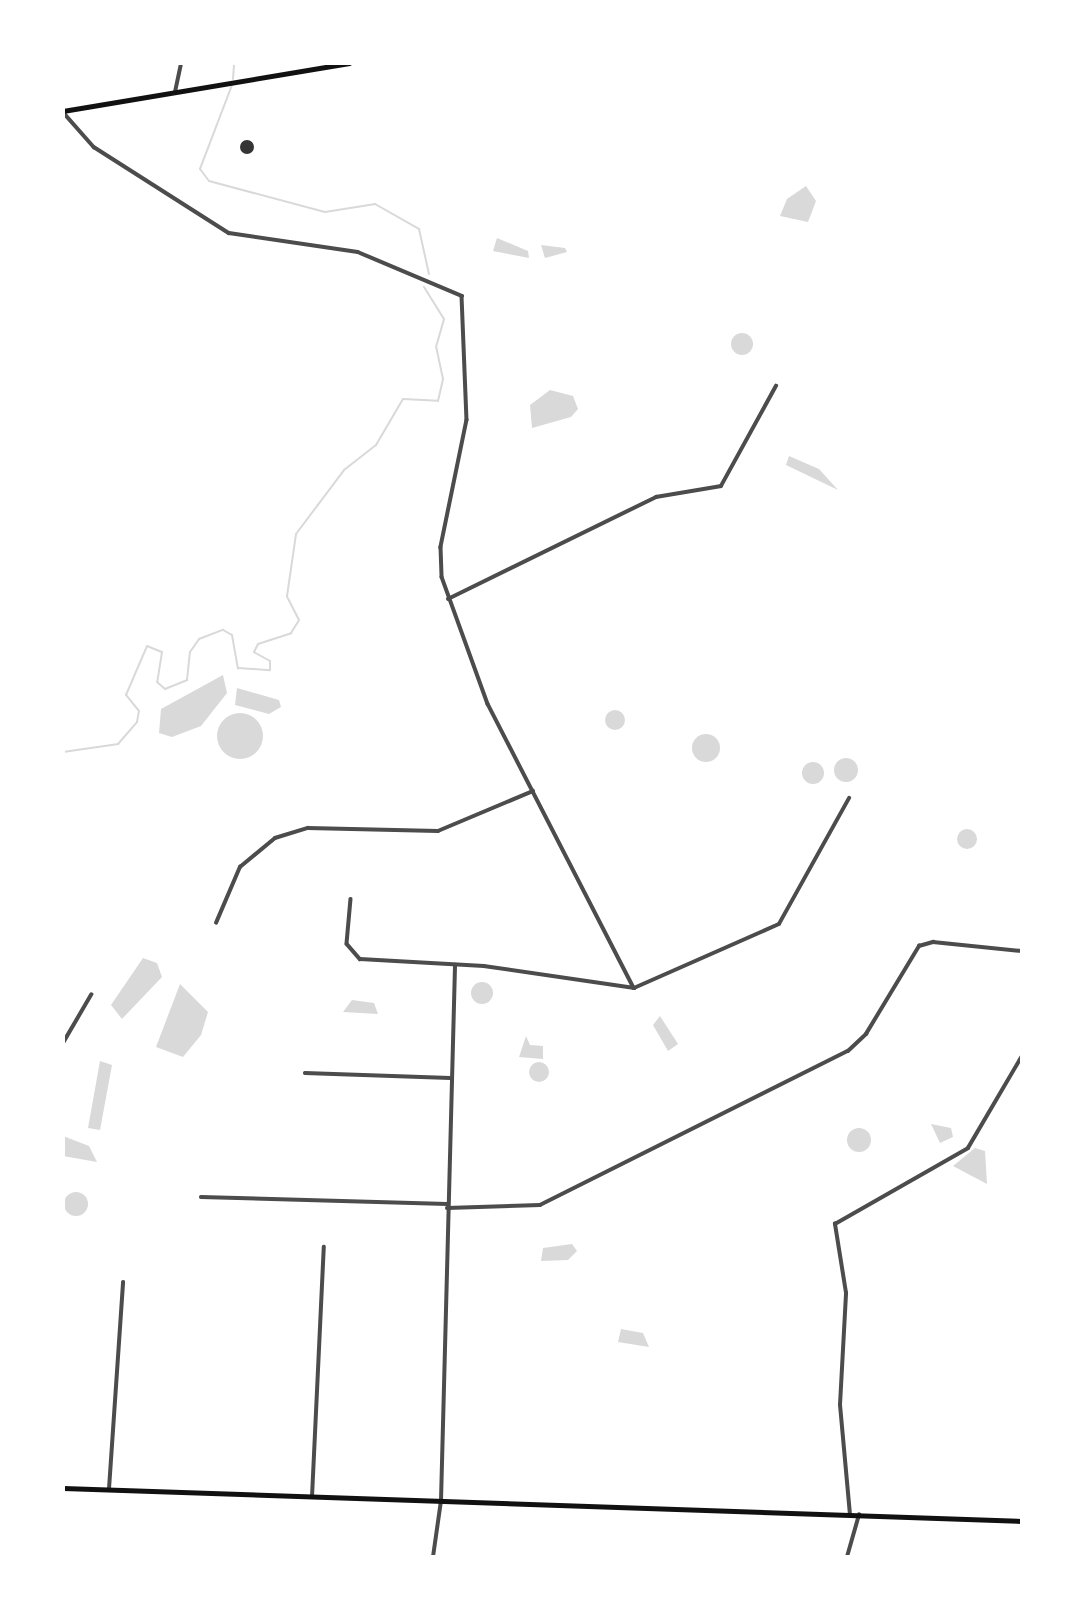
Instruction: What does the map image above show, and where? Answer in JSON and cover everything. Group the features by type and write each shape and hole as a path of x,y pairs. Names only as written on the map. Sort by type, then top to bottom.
{"highway":[{"path":"63,1488 1022,1521"}],"main road":[{"path":"63,111 349,63"}],"street":[{"path":"175,92 181,63"},
{"path":"63,111 94,147 229,233 338,246 462,296 468,386 441,547 448,598 473,673 634,988"},
{"path":"448,598 656,497 721,486 776,386"},
{"path":"216,923 240,867 275,838 308,828 446,829 533,792"},
{"path":"351,898 347,944 354,957 456,965 634,988 779,924 849,798"},
{"path":"201,1197 447,1206 540,1205 848,1051 866,1034 919,946 933,942 1022,951"},
{"path":"433,1557 441,1501 450,1079 456,965"},
{"path":"63,1043 91,995"},
{"path":"850,1515 840,1405 846,1293 835,1224 968,1148 1022,1056"},
{"path":"305,1073 450,1079"},
{"path":"312,1497 324,1247"},
{"path":"108,1489 123,1282"},
{"path":"847,1557 859,1515"}],"shaded area":[{"path":"806,186 816,201 808,222 780,216 787,199"},
{"path":"497,238 528,251 529,258 493,251"},
{"path":"541,245 565,248 567,252 545,258"},
{"path":"742,333 750,336 753,344 750,352 742,355 734,352 731,344 734,336"},
{"path":"550,390 573,396 578,409 571,417 532,428 530,405"},
{"path":"789,456 819,469 838,490 786,465"},
{"path":"223,675 227,693 201,726 172,737 159,733 161,709"},
{"path":"237,688 279,700 281,707 269,714 235,705"},
{"path":"611,710 619,710 625,720 619,730 611,730 605,724 605,716"},
{"path":"240,713 257,719 263,736 257,753 240,759 223,753 217,736 223,719"},
{"path":"706,734 716,738 720,748 716,758 706,762 696,758 692,748 696,738"},
{"path":"846,758 854,762 858,770 854,778 846,782 838,778 834,770 838,762"},
{"path":"813,762 821,765 824,773 821,781 813,784 805,781 802,773 805,765"},
{"path":"967,829 974,832 977,839 974,846 967,849 960,846 957,839 960,832"},
{"path":"143,958 157,963 162,977 122,1019 111,1005"},
{"path":"482,982 492,989 493,993 486,1003 482,1004 472,997 471,993 478,983"},
{"path":"180,984 208,1012 201,1035 183,1057 156,1047"},
{"path":"352,1000 374,1003 378,1014 343,1012"},
{"path":"660,1016 678,1044 668,1051 653,1025"},
{"path":"526,1036 530,1045 543,1046 543,1059 519,1057"},
{"path":"100,1061 112,1065 100,1130 88,1128"},
{"path":"539,1062 546,1065 549,1072 546,1079 539,1082 532,1079 529,1072 532,1065"},
{"path":"931,1124 951,1128 953,1137 940,1143"},
{"path":"859,1128 868,1131 871,1140 868,1149 859,1152 850,1149 847,1140 850,1131"},
{"path":"63,1136 89,1146 97,1162 63,1156"},
{"path":"975,1148 985,1151 987,1184 953,1166"},
{"path":"76,1192 85,1195 88,1204 85,1213 76,1216 67,1213 64,1204 67,1195"},
{"path":"572,1244 577,1251 568,1260 541,1261 543,1248"},
{"path":"621,1329 643,1333 649,1347 618,1342"}],"building":[{"path":"244,140 250,140 254,147 250,154 244,154 240,150 240,144"}],"waterway":[{"path":"233,79 234,63"},
{"path":"232,85 200,169 209,181 325,212 375,204 419,229 429,274"},
{"path":"63,752 118,744 137,722 139,711 126,695 147,646 162,652 157,682 165,689 187,680 190,652 199,639 223,630 232,635 238,668 270,670 270,661 254,652 258,644 291,633 299,620 287,596 296,534 344,470 376,445 403,399 438,401 443,379 436,347 444,319 424,287"}]}
